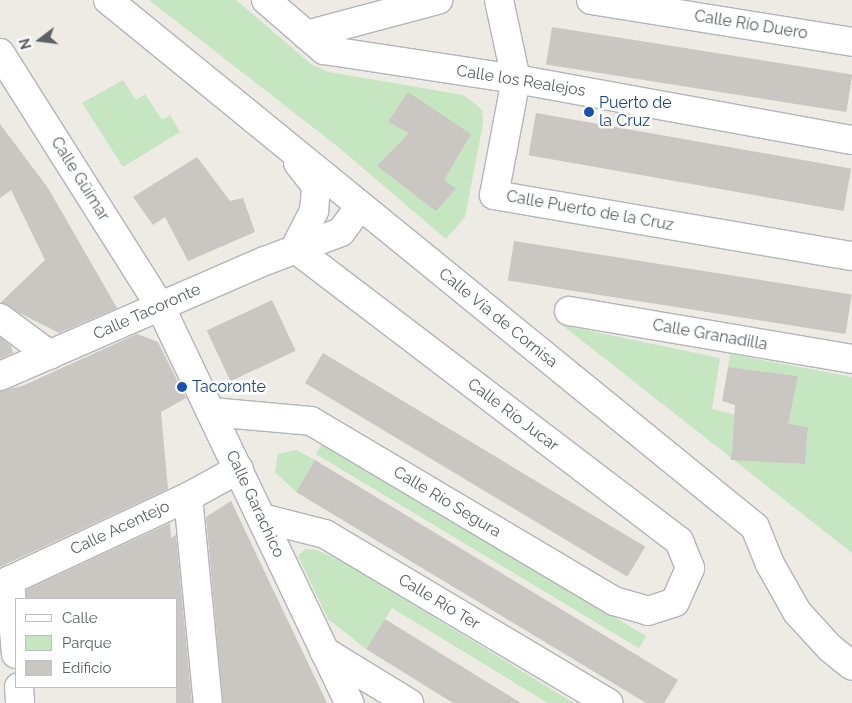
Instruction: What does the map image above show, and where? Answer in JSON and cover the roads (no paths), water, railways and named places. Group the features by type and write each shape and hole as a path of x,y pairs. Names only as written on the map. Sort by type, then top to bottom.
{"street":[{"name":"Calle Vía de Cornisa","path":"108,0 755,527 770,564 797,612 830,648 852,666"},
{"name":"Calle los Realejos","path":"266,0 324,50 516,79 852,140"},
{"path":"306,35 438,0"},
{"name":"Calle Puerto de la Cruz","path":"499,0 516,79 494,195 852,256"},
{"name":"Calle Río Duero","path":"591,0 852,42"},
{"name":"Calle Güímar","path":"0,53 160,306"},
{"path":"283,143 316,186 314,211 295,248"},
{"name":"Calle Tacoronte","path":"0,376 295,248 342,232 360,206"},
{"name":"Calle Río Jucar","path":"295,248 679,541 690,568 675,602"},
{"name":"Calle Garachico","path":"160,306 349,703"},
{"name":"Calle Granadilla","path":"569,311 852,359"},
{"path":"0,318 50,355"},
{"name":"Calle Río Segura","path":"212,412 311,421 614,601 648,611 675,602"},
{"name":"Calle Acentejo","path":"5,582 188,497 239,469"},
{"path":"188,497 208,703"},
{"name":"Calle Río Ter","path":"262,518 325,534 609,703"},
{"path":"5,582 15,647"},
{"path":"324,651 409,703"},
{"path":"19,688 20,703"}],"place":[{"name":"Puerto de la Cruz","path":"589,112"},
{"name":"Tacoronte","path":"182,387"}]}
